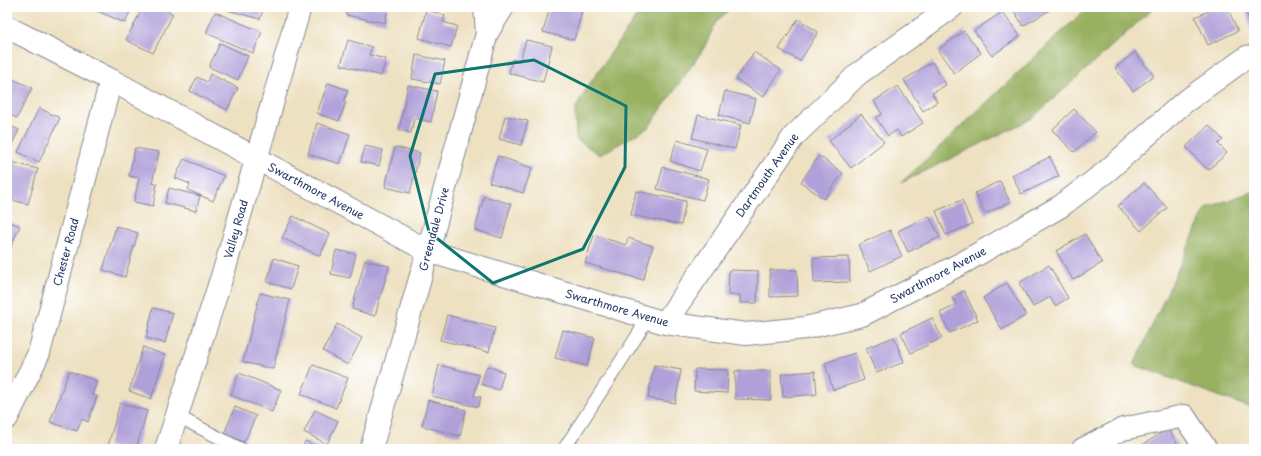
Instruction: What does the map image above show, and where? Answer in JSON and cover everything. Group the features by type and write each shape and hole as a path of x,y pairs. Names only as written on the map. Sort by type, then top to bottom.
{"street":[{"name":"Valley Road","path":"166,449 226,264 300,7"},
{"name":"Greendale Drive","path":"371,449 428,251 487,33 486,7"},
{"path":"487,33 504,7"},
{"name":"Dartmouth Avenue","path":"656,320 794,136 858,74 952,7"},
{"name":"Swarthmore Avenue","path":"7,27 111,80 428,251 656,320 746,334 805,328 862,315 966,261 1061,206 1107,171 1182,104 1247,57 1254,56"},
{"name":"Chester Road","path":"7,418 39,353 111,80"},
{"path":"1083,449 1124,429 1184,416 1206,449"}],"lane":[{"path":"564,449 639,334 656,320"},
{"path":"177,416 240,449"}],"highlighted area":[{"path":"534,60 626,106 625,167 583,249 493,283 429,232 410,156 435,74"}],"green space":[{"path":"643,7 732,7 716,22 704,48 649,127 600,155 576,139 575,110 588,86"},
{"path":"1088,7 1155,7 1031,119 901,183"},
{"path":"1254,191 1254,409 1134,365 1206,208"}],"building":[{"path":"97,7 132,7 125,23 95,10"},
{"path":"143,7 161,7 173,14 153,53 126,40"},
{"path":"228,7 264,7 260,19 227,10"},
{"path":"347,7 388,8 385,23 346,15"},
{"path":"550,7 583,7 574,40 543,32"},
{"path":"1012,7 1055,7 1023,26"},
{"path":"1218,7 1227,7 1238,31 1208,45 1195,17"},
{"path":"1245,7 1254,7 1254,30 1251,31"},
{"path":"426,10 445,15 443,22 457,26 451,47 419,38"},
{"path":"215,12 262,32 253,53 206,33"},
{"path":"1002,12 1020,36 992,56 974,31"},
{"path":"798,19 818,32 800,61 779,49"},
{"path":"964,31 981,53 954,73 938,50"},
{"path":"348,40 372,47 369,55 386,59 381,76 341,65"},
{"path":"526,40 552,46 543,82 509,73 512,59 520,61"},
{"path":"220,43 248,56 238,80 209,67"},
{"path":"754,52 781,70 763,97 736,79"},
{"path":"1135,52 1154,76 1133,91 1115,68"},
{"path":"416,55 445,61 440,84 412,79"},
{"path":"932,62 946,85 932,93 937,102 923,111 904,80"},
{"path":"210,74 238,88 227,110 190,91 197,77 207,82"},
{"path":"7,76 32,88 17,118 7,114"},
{"path":"328,83 348,90 344,101 346,102 339,121 317,113"},
{"path":"408,85 437,91 431,122 414,118 411,133 399,130"},
{"path":"898,86 923,123 901,137 897,130 888,136 876,118 882,114 874,101"},
{"path":"725,91 756,99 750,123 719,115"},
{"path":"39,108 60,118 39,162 18,152"},
{"path":"1074,109 1096,132 1074,152 1052,130"},
{"path":"861,114 884,142 851,168 829,141"},
{"path":"698,115 741,125 735,149 692,138"},
{"path":"505,116 528,121 521,145 499,139"},
{"path":"317,123 350,134 340,164 308,154"},
{"path":"7,124 19,130 10,148 7,146"},
{"path":"1209,125 1223,140 1218,144 1227,153 1208,170 1186,147"},
{"path":"677,140 707,149 700,171 670,161"},
{"path":"365,146 383,150 379,166 361,162"},
{"path":"395,147 420,153 410,193 385,187"},
{"path":"135,148 159,152 152,183 157,184 153,206 134,202 139,178 129,176"},
{"path":"498,156 532,168 523,193 489,182"},
{"path":"819,156 843,173 824,199 801,182"},
{"path":"1050,157 1059,176 1021,194 1012,175"},
{"path":"184,159 224,176 213,201 188,190 190,184 175,178"},
{"path":"7,161 38,169 28,204 7,199 7,185 9,178 7,178"},
{"path":"663,167 709,179 703,200 657,189"},
{"path":"1000,181 1010,202 985,214 975,193"},
{"path":"1144,183 1167,208 1141,231 1118,206"},
{"path":"169,188 200,196 196,211 165,203"},
{"path":"636,191 686,201 681,225 631,215"},
{"path":"484,196 511,204 502,238 475,230"},
{"path":"962,200 972,224 946,235 936,211"},
{"path":"293,216 330,234 320,256 282,238"},
{"path":"929,216 940,237 908,252 898,231"},
{"path":"7,221 20,226 7,255"},
{"path":"116,226 138,233 125,277 103,270"},
{"path":"890,230 902,256 870,271 858,245"},
{"path":"1085,234 1102,263 1073,280 1056,251"},
{"path":"594,235 626,245 628,238 653,246 643,280 585,263"},
{"path":"336,250 356,254 350,278 331,274"},
{"path":"849,257 850,282 814,283 813,258"},
{"path":"274,258 298,266 291,289 267,282"},
{"path":"365,260 389,266 375,316 352,309"},
{"path":"1049,265 1068,298 1055,306 1050,297 1033,307 1019,283"},
{"path":"729,270 758,271 757,303 740,303 740,295 728,295"},
{"path":"770,270 797,270 798,296 770,297"},
{"path":"1007,283 1026,315 1002,330 983,298"},
{"path":"964,291 978,320 950,333 940,313 956,305 952,297"},
{"path":"260,293 290,300 273,369 243,362"},
{"path":"153,308 173,313 165,343 146,338"},
{"path":"447,315 495,328 489,352 440,340"},
{"path":"932,318 942,338 911,353 901,333"},
{"path":"337,324 362,338 348,365 323,351"},
{"path":"563,330 595,338 587,366 555,358"},
{"path":"894,337 904,362 876,373 866,348"},
{"path":"143,347 165,355 151,399 129,391"},
{"path":"855,353 864,380 833,390 825,363"},
{"path":"313,365 348,378 336,408 301,394"},
{"path":"439,365 479,375 474,396 481,397 478,407 432,396"},
{"path":"654,365 681,370 675,403 648,398"},
{"path":"487,366 504,372 499,390 481,384"},
{"path":"695,369 728,370 727,393 694,391"},
{"path":"69,371 97,381 92,395 97,396 88,422 82,419 77,431 50,422"},
{"path":"735,371 771,371 771,400 735,399"},
{"path":"815,371 817,394 783,397 781,374"},
{"path":"239,373 281,390 272,412 231,395"},
{"path":"428,400 466,410 460,436 422,426"},
{"path":"120,403 147,411 136,449 117,449 108,446"},
{"path":"235,407 256,416 244,442 224,434"},
{"path":"315,410 338,421 327,444 304,432"},
{"path":"1168,429 1180,448 1136,449"},
{"path":"305,441 323,449 302,449"}]}
